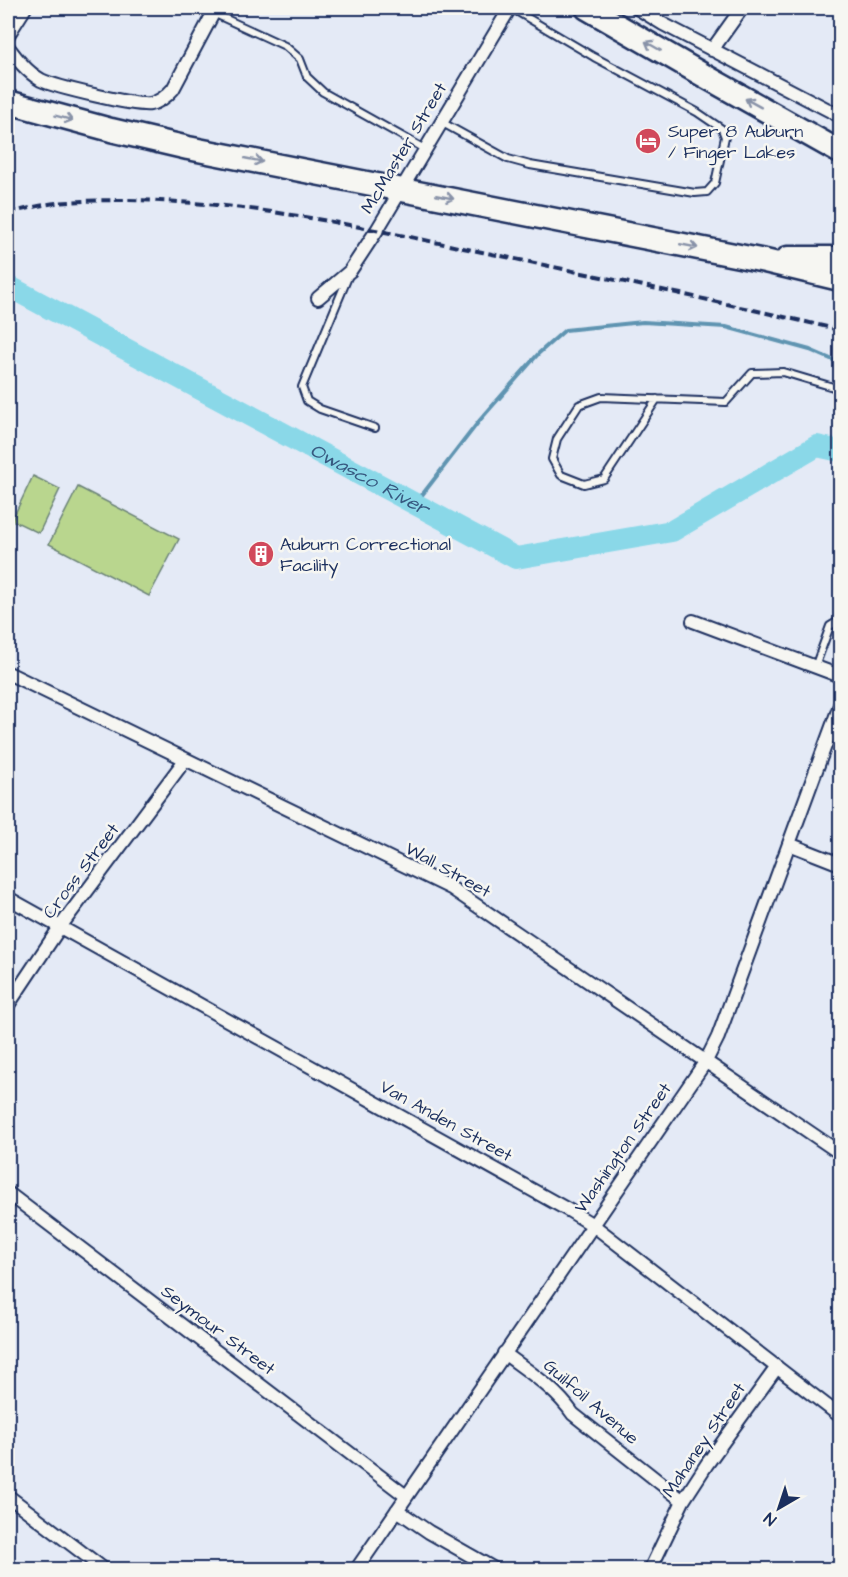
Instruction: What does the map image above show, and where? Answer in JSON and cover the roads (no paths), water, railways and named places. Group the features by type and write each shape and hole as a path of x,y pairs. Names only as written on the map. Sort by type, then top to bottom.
{"highway":[{"path":"587,8 840,152"},
{"path":"8,102 177,145 765,261 840,279"},
{"path":"765,261 795,257 840,258"}],"street":[{"path":"8,34 25,8"},
{"name":"McMaster Street","path":"318,298 350,270 511,8"},
{"path":"637,8 663,24 840,116"},
{"path":"712,50 742,8"},
{"path":"8,47 31,72 47,82 135,104 152,104 166,97 173,88 214,10"},
{"path":"693,621 840,676"},
{"name":"Wall Street","path":"8,673 451,888 840,1153"},
{"name":"Washington Street","path":"356,1569 706,1061 718,1037 840,705"},
{"name":"Cross Street","path":"8,1005 60,927 185,760"},
{"path":"789,844 840,864"},
{"name":"Van Anden Street","path":"8,898 570,1211 592,1225 840,1416"},
{"name":"Seymour Street","path":"8,1193 406,1496"},
{"name":"Guilfoil Avenue","path":"504,1353 552,1389 573,1414 683,1501"},
{"name":"Mahaney Street","path":"651,1569 683,1501 706,1464 777,1366"},
{"path":"8,1496 105,1569"},
{"path":"397,1510 429,1532 496,1569"}],"lane":[{"path":"441,122 508,159 530,165 695,193 707,192 715,183 725,136 722,129 697,112 594,57 511,8"},
{"path":"214,10 285,46 300,59 307,77 323,92 425,149"},
{"path":"350,270 302,387 307,401 320,409 375,428"},
{"path":"657,399 604,479 584,484 561,475 552,459 557,439 579,405 601,397 657,399 726,402 752,373 783,372 840,389"},
{"path":"815,667 830,626 840,620"}],"waterway":[{"name":"Owasco River","path":"8,286 516,558 672,531 817,446 840,451"},
{"path":"415,504 480,420 539,353 565,330 643,322 726,327 810,350 840,363"}],"railway":[{"path":"8,213 56,203 110,200 164,201 270,212 324,220 429,241 840,330"}],"place":[{"name":"Super 8 Auburn / Finger Lakes","path":"648,141"},
{"name":"Auburn Correctional Facility","path":"261,554"}]}
